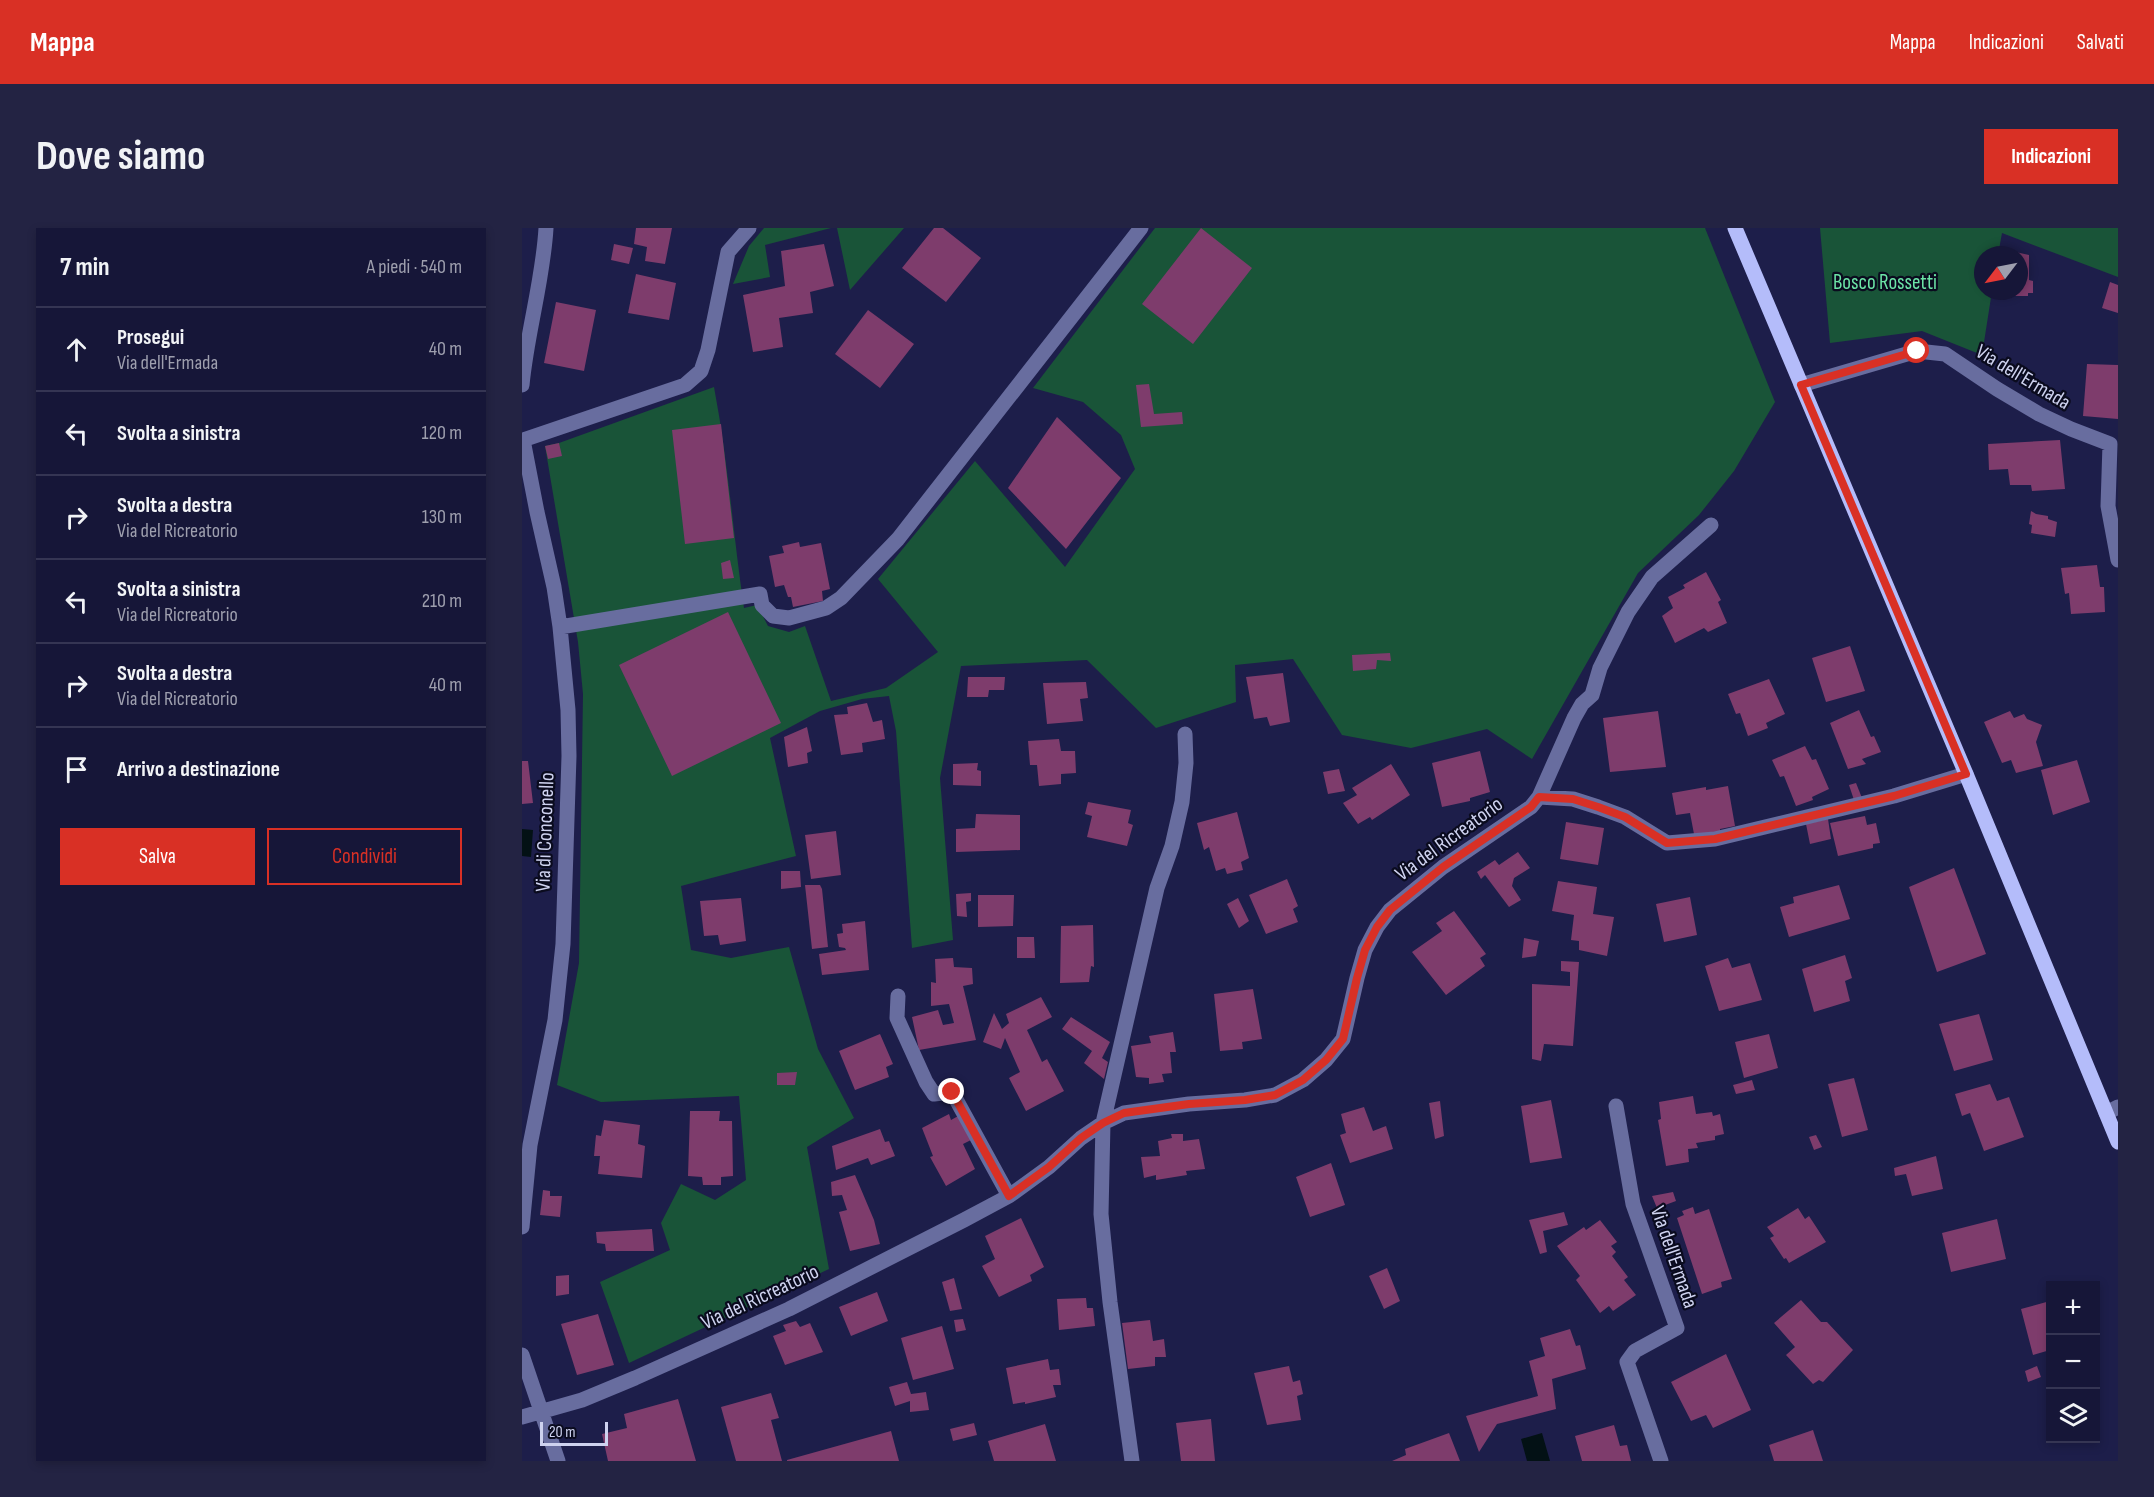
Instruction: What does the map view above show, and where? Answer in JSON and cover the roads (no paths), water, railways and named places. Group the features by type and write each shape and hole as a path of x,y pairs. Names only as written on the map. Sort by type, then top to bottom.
{"main road":[{"path":"1735,228 1966,774 2112,1110 2118,1142"}],"street":[{"path":"522,385 544,264 546,228"},
{"name":"Via di Conconello","path":"522,1227 530,1145 555,1020 563,944 569,756 568,710 560,627 554,587 522,437 685,385 694,380 701,371 708,350 728,252 749,228"},
{"path":"560,627 760,594 762,605 773,615 789,618 826,608 842,598 898,539 1141,228"},
{"name":"Via dell'Ermada","path":"1801,385 1917,351 1945,354 2039,414 2110,444 2108,506 2118,560"},
{"name":"Via del Ricreatorio","path":"522,1417 582,1400 789,1309 1009,1196 1049,1167 1081,1138 1103,1123 1124,1113 1275,1095 1303,1080 1326,1060 1343,1039 1365,950 1377,927 1390,910 1443,867 1531,807 1539,797 1574,718 1582,704 1592,695 1599,668 1628,612 1652,577 1711,525"},
{"path":"1132,1461 1110,1302 1101,1214 1103,1123 1157,888 1172,846 1182,802 1186,763 1185,734"},
{"path":"1539,797 1573,799 1598,807 1625,817 1667,843 1715,839 1894,796 1966,774"},
{"path":"898,996 897,1018 926,1082 933,1094 952,1092 1009,1196"},
{"name":"Via dell'Ermada","path":"1616,1106 1633,1203 1677,1328 1635,1351 1627,1362 1661,1461"},
{"path":"522,1355 558,1461"}],"park label":[{"name":"Bosco Rossetti","path":"1885,282"}]}
